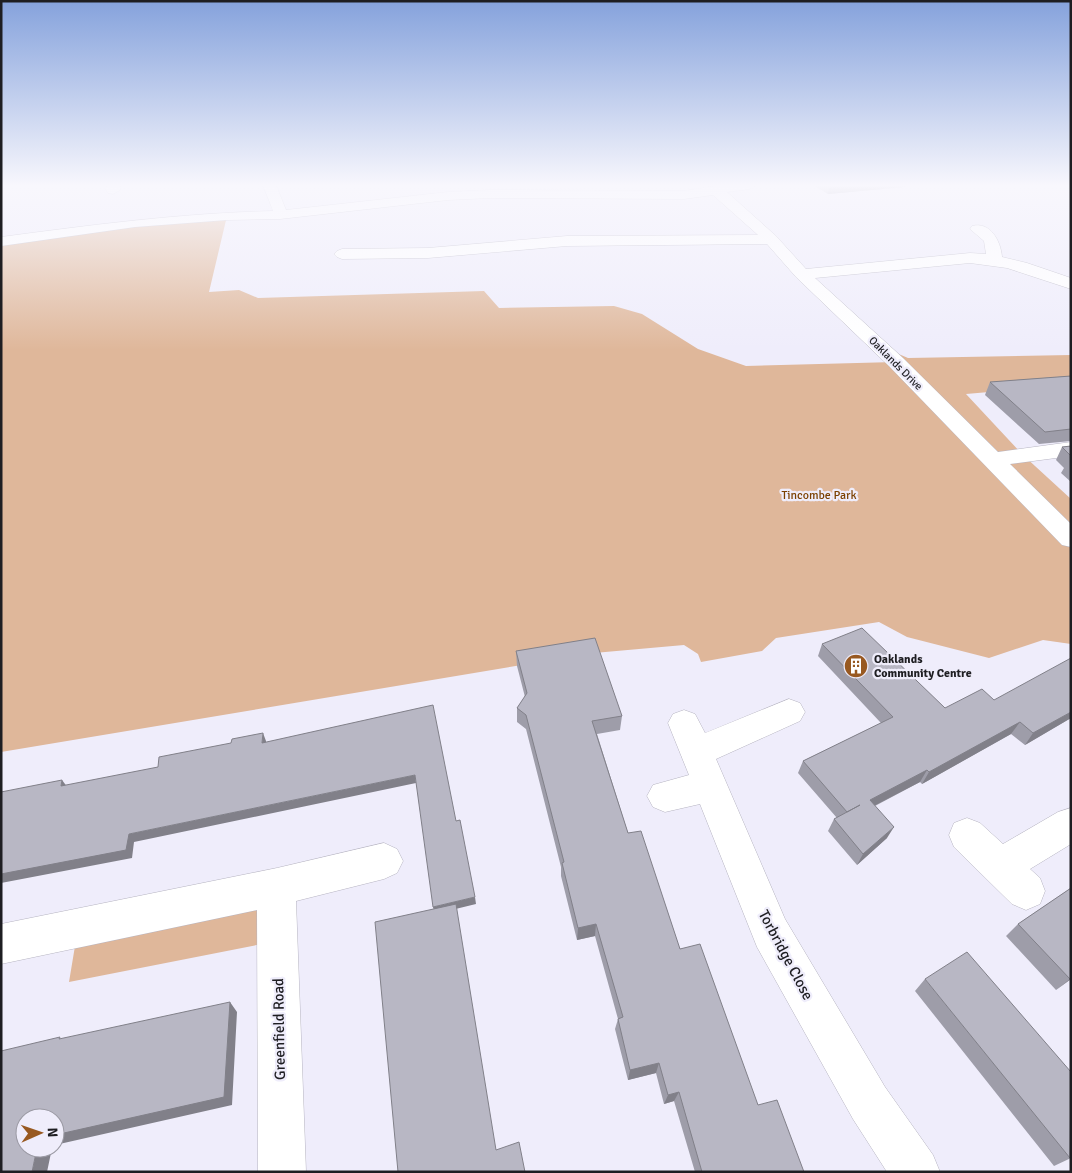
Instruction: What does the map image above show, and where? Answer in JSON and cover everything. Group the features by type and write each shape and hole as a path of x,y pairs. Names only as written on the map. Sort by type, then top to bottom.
{"street":[{"path":"1,242 17,240"},
{"path":"342,254 428,253 567,241 743,240"},
{"name":"Oaklands Drive","path":"772,240 802,274 880,346 1071,539"},
{"path":"991,240 994,245 994,259"},
{"path":"802,274 970,258 994,259 1016,264 1071,284"},
{"path":"992,459 1071,449"},
{"path":"666,796 696,754 789,712"},
{"name":"Torbridge Close","path":"696,754 771,933 869,1103 916,1172"},
{"path":"967,835 1013,879 1071,824"},
{"path":"1,944 277,887 384,861"},
{"name":"Greenfield Road","path":"277,887 276,941 282,1172"}],"green space":[{"name":"Tincombe Park","path":"21,240 221,240 209,292 239,290 258,298 484,291 499,308 614,306 642,314 698,349 746,366 895,362 880,346 908,358 1071,355 1071,385 966,394 1023,455 1071,499 1071,644 1043,640 989,658 907,637 879,622 776,638 762,651 701,662 698,654 684,645 594,653 1,752 1,242"},
{"path":"277,887 277,941 69,982 78,928"}],"building":[{"path":"1071,376 1071,429 1045,432 990,382"},
{"path":"1071,446 1071,456 1062,447"},
{"path":"862,628 945,708 982,689 994,700 1071,658 1071,712 1033,733 1020,722 929,772 927,770 870,800 894,827 863,854 834,819 847,812 803,761 893,717 822,644"},
{"path":"595,638 622,716 592,721 628,833 641,831 680,949 700,944 758,1105 777,1100 804,1172 702,1172 679,1092 668,1095 659,1063 630,1070 618,1019 623,1017 596,924 578,928 562,863 564,862 526,715 517,708 527,693 516,651"},
{"path":"433,705 456,821 460,820 475,897 433,907 415,775 129,834 126,850 1,874 1,792 62,780 61,786 158,767 159,757 231,743 232,739 263,733 262,743"},
{"path":"1071,888 1071,978 1070,979 1018,924"},
{"path":"456,904 496,1150 519,1142 525,1172 398,1172 375,922"},
{"path":"967,952 1071,1072 1070,1158 925,979"},
{"path":"230,1002 224,1097 65,1133 65,1108 15,1108 15,1158 35,1158 32,1172 1,1172 1,1051 60,1037 59,1039"}],"place":[{"name":"Oaklands Community Centre","path":"856,666"}]}
